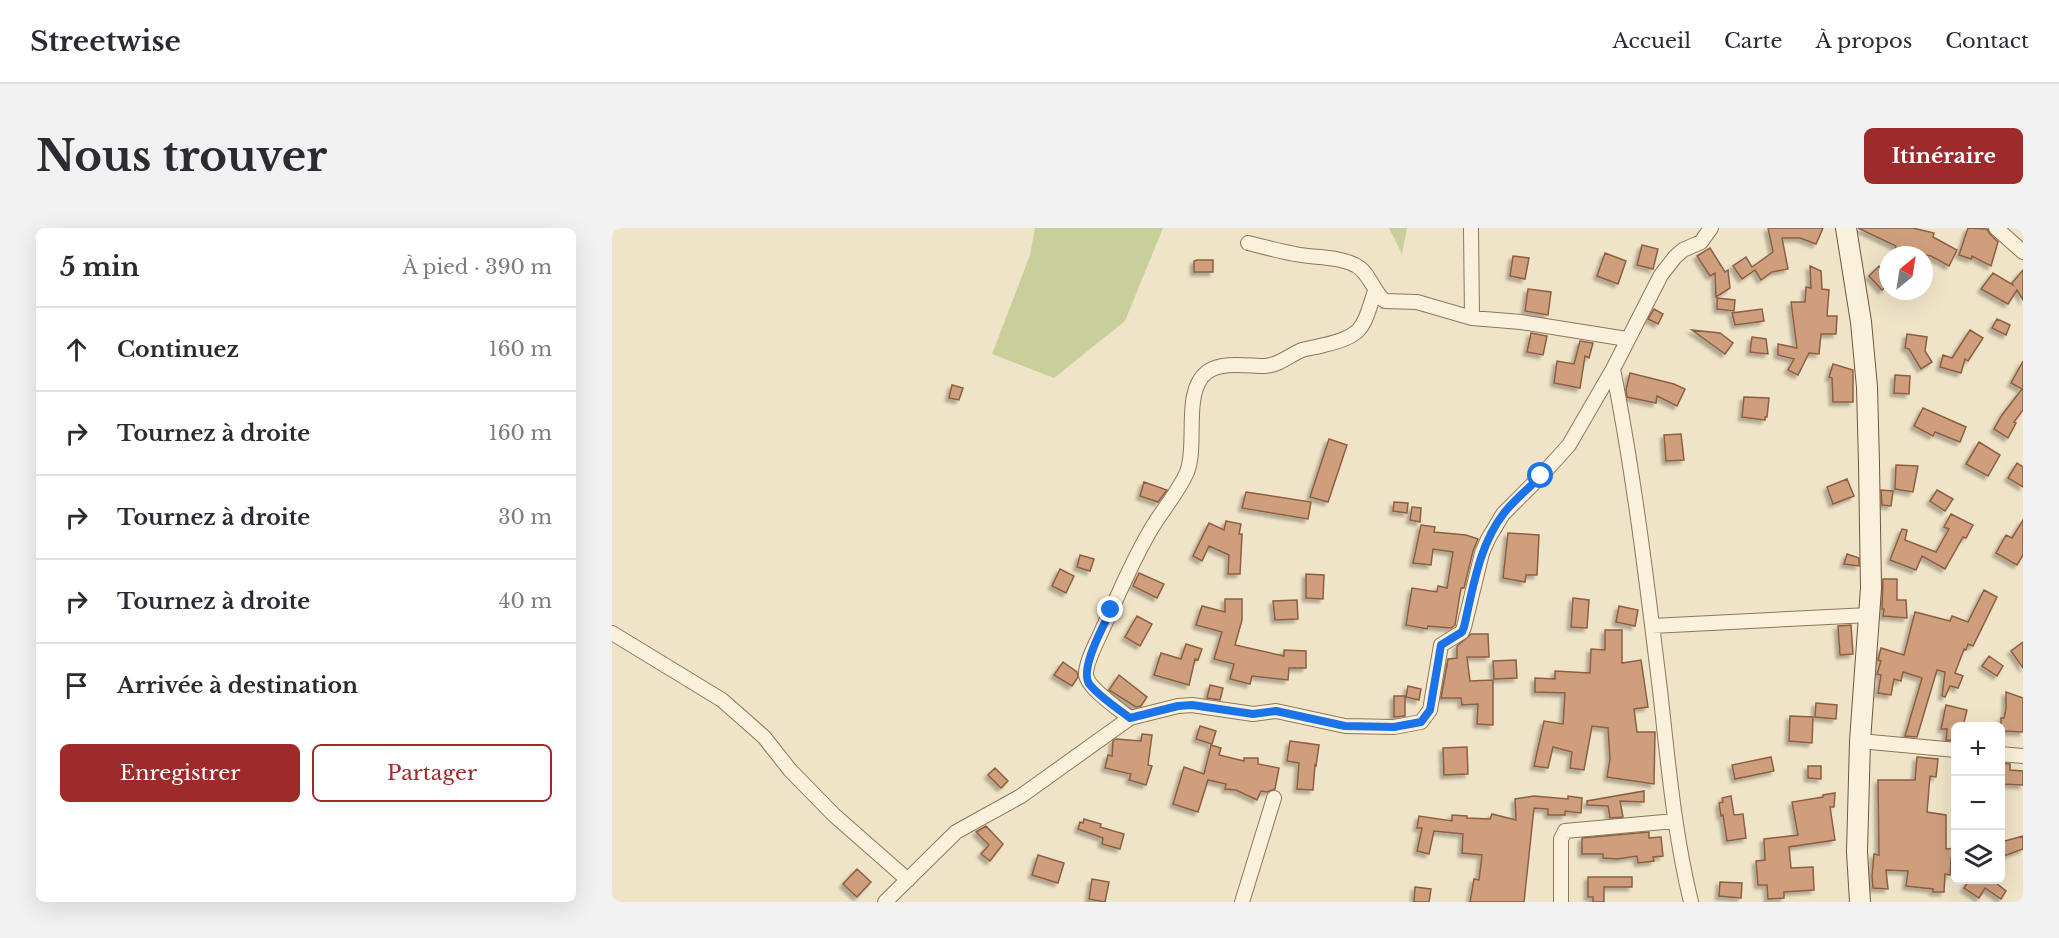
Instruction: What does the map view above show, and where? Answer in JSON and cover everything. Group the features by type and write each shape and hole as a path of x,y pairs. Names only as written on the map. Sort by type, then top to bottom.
{"street":[{"path":"1471,228 1472,318"},
{"path":"885,902 956,832 1021,796 1130,718 1178,706 1192,705 1253,714 1285,712 1319,722 1345,726 1394,727 1421,722 1430,710 1441,645 1462,632 1464,627 1474,581 1488,539 1503,514 1569,445 1661,275 1675,257 1701,242 1711,228"},
{"path":"1846,228 1862,322 1867,387 1871,588 1860,741 1857,852 1860,902"},
{"path":"1996,228 2023,252"},
{"path":"1248,243 1356,265 1385,301 1417,302 1472,318 1521,322 1628,339"},
{"path":"1130,718 1089,684 1086,675 1093,651 1130,569 1152,527 1188,471 1196,389 1206,373 1217,367 1276,364 1302,350 1353,337 1361,327 1375,291"},
{"path":"1612,369 1623,423 1652,626 1675,821 1691,902"},
{"path":"1652,626 1869,615"},
{"path":"612,633 722,700 764,737 790,770 834,815 908,880"},
{"path":"1860,741 1951,750"},
{"path":"2005,754 2023,756"},
{"path":"1242,902 1274,798"},
{"path":"1561,902 1561,839 1565,831 1675,821"}],"green space":[{"path":"1035,228 1163,228 1125,321 1054,378 992,354 1030,255"},
{"path":"1389,228 1407,228 1402,254"}],"building":[{"path":"1768,228 1823,228 1816,244 1800,238 1782,238 1788,269 1772,272 1761,280 1755,270 1742,279 1733,266 1746,257 1752,267 1773,252"},
{"path":"1858,228 1913,228 1934,233 1933,237 1957,250 1949,266 1933,257 1933,246 1896,246"},
{"path":"1968,228 1987,229 1998,242 1991,266 1972,256 1971,259 1959,255"},
{"path":"1642,245 1658,249 1653,269 1637,265"},
{"path":"1710,248 1725,272 1728,270 1730,288 1716,297 1715,273 1710,276 1697,256"},
{"path":"1605,253 1626,261 1618,284 1597,276"},
{"path":"1513,256 1529,258 1525,279 1510,276"},
{"path":"1213,260 1213,272 1194,272 1194,261"},
{"path":"1810,266 1821,271 1822,289 1829,290 1827,316 1837,316 1836,334 1821,334 1819,354 1809,353 1798,375 1788,370 1794,359 1778,355 1778,344 1797,348 1791,302 1805,302 1806,287 1811,288"},
{"path":"1879,266 1879,287 1869,276"},
{"path":"2023,270 2023,300 2017,290 2008,304 1981,289 1993,273 2013,285 2012,283"},
{"path":"1528,289 1551,292 1548,315 1525,311"},
{"path":"1717,298 1735,300 1734,311 1717,309"},
{"path":"1654,309 1663,314 1658,324 1648,319"},
{"path":"1762,309 1764,321 1735,325 1732,313"},
{"path":"1997,319 2010,325 2006,335 1992,328"},
{"path":"1692,330 1720,333 1733,343 1725,354"},
{"path":"1970,330 1983,338 1968,361 1965,359 1961,373 1940,367 1943,355 1952,358"},
{"path":"1531,333 1547,336 1543,355 1527,352"},
{"path":"1907,334 1927,337 1925,351 1932,362 1921,369 1909,349 1905,348"},
{"path":"1752,337 1766,339 1768,354 1750,352"},
{"path":"1580,341 1593,343 1589,358 1585,356 1580,388 1554,383 1557,361 1574,364"},
{"path":"2023,361 2023,410 2014,422 2016,423 2008,438 1994,429 2022,389 2011,383"},
{"path":"1833,364 1853,370 1853,402 1833,402 1832,378 1829,377"},
{"path":"1630,373 1685,389 1677,406 1657,396 1656,403 1627,397 1626,390"},
{"path":"1895,375 1910,376 1909,394 1894,393"},
{"path":"952,385 963,388 959,400 949,398"},
{"path":"1744,397 1769,398 1765,420 1742,417"},
{"path":"1923,408 1966,427 1960,442 1935,432 1933,436 1914,426"},
{"path":"1681,434 1684,460 1666,461 1664,435"},
{"path":"1329,439 1347,445 1328,502 1310,497"},
{"path":"1979,442 2000,455 1988,476 1966,464"},
{"path":"2017,463 2023,467 2023,487 2008,478"},
{"path":"1896,465 1918,466 1913,492 1895,489"},
{"path":"1847,479 1854,496 1833,504 1827,487"},
{"path":"1144,482 1167,490 1158,502 1140,496"},
{"path":"1881,490 1893,491 1891,506 1882,505"},
{"path":"1937,490 1953,499 1945,511 1930,501"},
{"path":"1246,492 1311,502 1308,519 1242,508"},
{"path":"1394,502 1408,503 1407,513 1393,511"},
{"path":"1412,507 1421,508 1420,522 1410,520"},
{"path":"1951,514 1973,525 1966,538 1963,537 1945,569 1922,556 1916,570 1890,560 1902,529 1907,530 1905,540 1936,552 1949,529 1944,527"},
{"path":"2023,520 2023,555 2017,565 1996,553 2006,535 2012,538"},
{"path":"1226,521 1241,524 1240,574 1228,574 1229,555 1209,546 1202,561 1193,556 1209,523 1224,530"},
{"path":"1421,525 1435,527 1434,532 1466,535 1478,539 1464,588 1461,588 1455,625 1451,628 1428,626 1427,629 1406,625 1412,588 1437,592 1438,586 1447,588 1453,552 1433,549 1431,565 1413,563"},
{"path":"1508,533 1539,535 1537,575 1526,575 1525,582 1503,578"},
{"path":"1847,554 1859,558 1859,566 1844,564"},
{"path":"1080,555 1094,559 1090,571 1077,567"},
{"path":"1060,569 1074,576 1066,593 1052,586"},
{"path":"1139,573 1164,584 1157,598 1133,586"},
{"path":"1306,574 1324,575 1323,599 1306,598"},
{"path":"1883,579 1897,579 1897,600 1906,600 1907,618 1883,616"},
{"path":"1984,590 1997,597 1973,646 1968,644 1966,650 1964,649 1955,673 1963,676 1958,688 1950,686 1945,697 1942,696 1945,672 1937,670 1917,737 1905,736 1922,678 1903,672 1901,681 1894,679 1891,695 1878,693 1881,675 1877,674 1881,661 1878,660 1881,648 1904,655 1915,612 1950,621 1952,616 1968,622"},
{"path":"1573,598 1589,600 1587,628 1571,627"},
{"path":"1225,599 1242,599 1242,620 1235,645 1284,656 1284,650 1306,651 1306,668 1289,668 1288,680 1252,676 1250,684 1230,679 1234,664 1214,659 1222,632 1196,625 1202,606 1225,612"},
{"path":"1297,600 1298,619 1275,620 1273,601"},
{"path":"1619,606 1638,610 1635,626 1616,622"},
{"path":"1137,616 1152,624 1140,646 1125,637"},
{"path":"1851,625 1853,654 1840,655 1838,626"},
{"path":"1605,630 1622,630 1622,663 1641,660 1648,707 1634,709 1637,732 1655,732 1654,784 1607,777 1610,759 1608,728 1592,726 1584,770 1570,768 1572,752 1553,747 1548,768 1534,766 1544,721 1563,724 1565,693 1535,692 1535,678 1555,679 1555,671 1590,673 1591,649 1605,650"},
{"path":"1471,634 1488,634 1489,657 1467,657 1470,681 1493,680 1493,725 1477,724 1478,704 1462,705 1461,698 1441,698 1448,659 1457,658 1457,646"},
{"path":"2023,642 2023,668 2011,651"},
{"path":"1186,644 1202,649 1198,660 1195,659 1189,685 1154,675 1161,653 1181,659"},
{"path":"1989,656 2003,666 1997,676 1982,666"},
{"path":"1516,660 1517,678 1494,679 1493,661"},
{"path":"1063,662 1077,672 1078,677 1072,686 1054,675"},
{"path":"1119,675 1147,697 1141,706 1136,707 1109,690"},
{"path":"1210,685 1223,688 1220,700 1207,698"},
{"path":"1408,686 1421,689 1419,700 1406,697"},
{"path":"2006,692 2023,698 2023,732 2005,731 2005,722 2001,722 2001,718 2004,718"},
{"path":"1394,696 1405,696 1405,716 1394,717"},
{"path":"1816,703 1837,705 1836,719 1815,717"},
{"path":"1946,705 1967,710 1964,722 1951,722 1951,740 1946,740 1947,729 1941,729"},
{"path":"1790,716 1813,717 1812,743 1789,741"},
{"path":"1200,726 1216,731 1212,744 1196,739"},
{"path":"1142,734 1152,735 1148,765 1152,766 1146,785 1129,780 1131,774 1105,768 1108,755 1112,756 1113,741 1116,739 1141,741"},
{"path":"1290,741 1319,745 1313,790 1297,789 1299,763 1287,761"},
{"path":"1211,745 1221,748 1219,755 1244,761 1244,758 1258,758 1258,764 1279,768 1275,789 1267,792 1261,791 1257,800 1236,790 1225,789 1226,784 1208,780 1198,812 1173,804 1184,767 1204,774"},
{"path":"1467,747 1468,774 1444,775 1443,748"},
{"path":"1771,757 1774,771 1735,779 1732,765"},
{"path":"1917,757 1938,759 1936,777 1930,776 1927,812 1946,815 1946,849 1951,848 1951,858 1950,875 1945,874 1944,892 1906,886 1908,871 1886,870 1888,889 1873,888 1874,854 1879,855 1878,780 1915,780"},
{"path":"2005,763 2010,764 2010,770 2023,771 2023,785 2005,784"},
{"path":"1808,766 1821,766 1821,779 1808,778"},
{"path":"995,768 1008,781 1001,788 988,775"},
{"path":"1644,791 1644,802 1620,801 1623,817 1610,818 1608,806 1587,805 1587,801"},
{"path":"1835,793 1834,807 1830,807 1835,840 1789,847 1791,868 1813,867 1814,890 1784,892 1784,898 1768,899 1767,885 1758,885 1756,861 1765,860 1764,839 1798,835 1792,802"},
{"path":"1534,796 1582,798 1581,813 1565,811 1565,815 1548,815 1548,809 1534,808 1524,902 1470,902 1474,879 1479,880 1482,855 1462,853 1463,834 1434,831 1429,854 1417,851 1422,828 1417,828 1419,816 1452,821 1452,815 1490,819 1492,814 1516,820 1515,799"},
{"path":"1731,796 1734,815 1743,814 1746,838 1727,841 1719,803 1723,802 1722,798"},
{"path":"1084,819 1101,824 1100,827 1124,834 1120,849 1102,844 1103,838 1078,829 1080,822 1083,823"},
{"path":"986,826 1003,844 990,861 981,854 989,845 976,832"},
{"path":"1649,832 1649,838 1661,837 1663,856 1653,857 1654,861 1638,863 1637,856 1617,859 1603,858 1603,854 1582,854 1582,838"},
{"path":"2023,836 2023,849 2005,856 2005,841"},
{"path":"1038,855 1064,863 1058,883 1032,875"},
{"path":"857,869 871,882 857,897 843,884"},
{"path":"1588,877 1632,877 1632,887 1604,887 1604,902 1593,902 1593,897 1588,897"},
{"path":"1092,879 1109,882 1105,902 1089,899"},
{"path":"1720,882 1742,883 1741,898 1719,896"},
{"path":"1967,884 1997,884 2006,891 2001,899 1985,888 1979,898 1964,888"},
{"path":"1415,887 1431,889 1429,902 1414,902"}],"route":[{"path":"1111,610 1093,651 1086,675 1089,684 1130,718 1178,706 1192,705 1253,714 1276,711 1345,726 1394,727 1421,722 1430,710 1439,650 1446,641 1462,632 1474,581 1488,539 1503,514 1541,476"}]}
